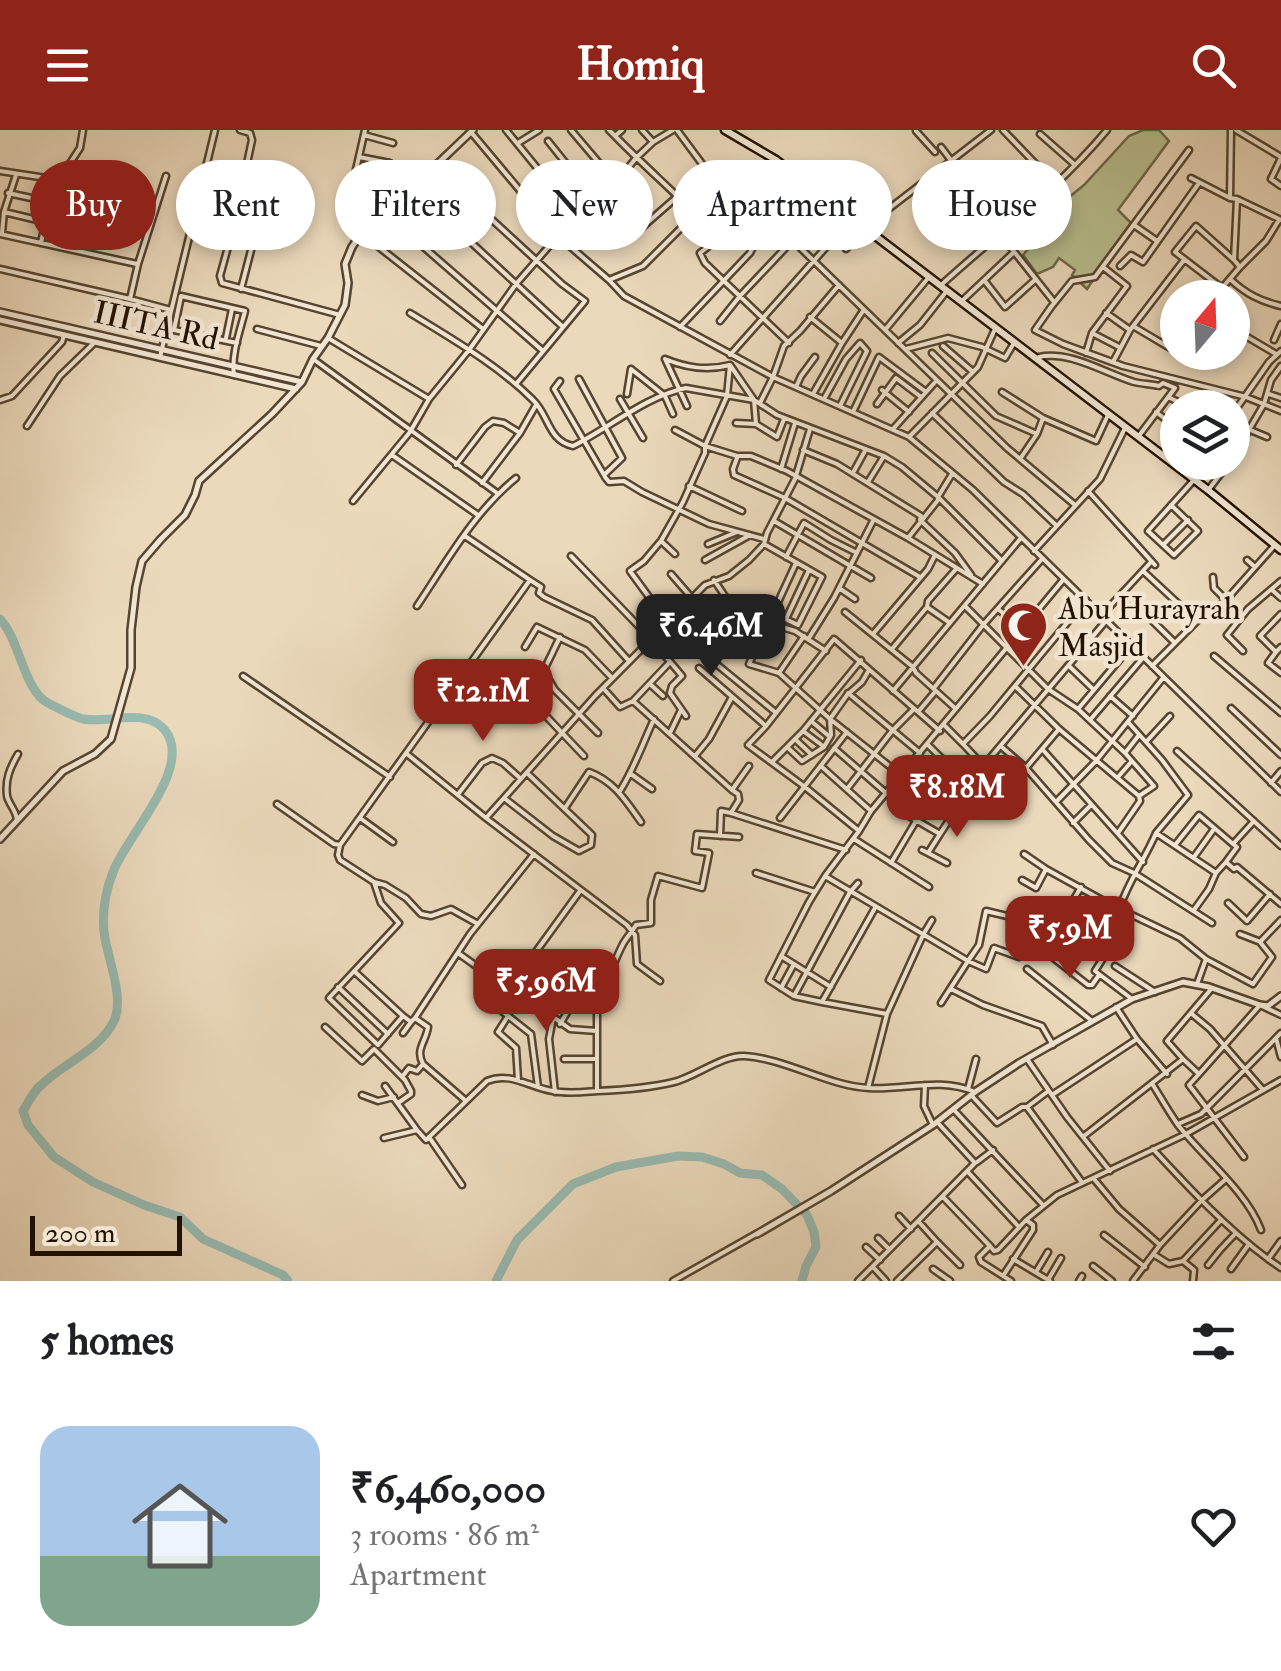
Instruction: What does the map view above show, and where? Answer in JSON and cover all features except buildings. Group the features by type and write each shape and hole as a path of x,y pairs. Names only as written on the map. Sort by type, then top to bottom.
{"main road":[{"path":"725,130 776,160"},
{"path":"892,249 1208,490 1278,548"}],"street":[{"path":"72,160 80,148 83,130"},
{"path":"208,160 215,130"},
{"path":"240,130 250,133 252,140 248,160"},
{"path":"506,130 531,160"},
{"path":"517,143 539,130"},
{"path":"609,130 673,191"},
{"path":"614,136 622,130"},
{"path":"642,130 653,142"},
{"path":"636,158 653,142 675,130 698,160"},
{"path":"973,130 980,138"},
{"path":"952,160 991,130"},
{"path":"1003,130 1032,160"},
{"path":"1072,168 1107,130"},
{"path":"1230,198 1233,130 1281,157 1271,178 1281,186"},
{"path":"442,160 472,131 516,185"},
{"path":"574,131 598,160"},
{"path":"916,131 934,152"},
{"path":"358,160 365,132 393,143"},
{"path":"1040,134 1075,165"},
{"path":"548,141 563,160"},
{"path":"940,148 950,160"},
{"path":"1189,150 1095,277 1072,282 1035,330 1113,362 1217,390"},
{"path":"359,157 374,160"},
{"path":"0,171 30,177"},
{"path":"16,175 8,193 1,234 30,240"},
{"path":"130,299 166,176"},
{"path":"1191,178 1280,220 1230,279 1260,301 1281,306"},
{"path":"1120,266 1131,254 1142,262 1200,182"},
{"path":"892,206 912,191"},
{"path":"8,193 30,198"},
{"path":"1234,260 1237,199"},
{"path":"653,218 673,201"},
{"path":"4,212 30,218"},
{"path":"496,224 585,301 515,385"},
{"path":"1134,225 1157,241"},
{"path":"1211,280 1175,252 1196,226 1240,267"},
{"path":"609,280 643,266 673,235"},
{"path":"77,250 138,264"},
{"path":"161,354 186,250"},
{"path":"228,250 220,280 225,285 340,315"},
{"path":"241,289 251,250"},
{"path":"0,840 63,771 104,747 115,729 130,668 132,616 142,561 186,515 199,480 302,382 345,305 346,264 353,250"},
{"path":"383,250 483,329"},
{"path":"427,250 543,351"},
{"path":"480,250 563,327"},
{"path":"354,501 410,432 429,398 516,284 547,250"},
{"path":"574,250 624,296 773,377 909,437 974,490 1281,792"},
{"path":"703,250 700,252 706,263 789,343"},
{"path":"680,327 752,250"},
{"path":"720,322 783,250"},
{"path":"802,250 1020,460 1075,505"},
{"path":"730,355 823,250"},
{"path":"898,342 920,326 943,289 983,250"},
{"path":"961,302 1014,252 1054,303"},
{"path":"1113,362 1131,328 1184,260"},
{"path":"1086,353 1092,333 1127,286 1102,267"},
{"path":"0,269 171,310"},
{"path":"884,330 928,277"},
{"path":"984,280 1005,307 1036,279"},
{"path":"760,403 784,346 839,286"},
{"path":"234,374 232,365 238,343 244,311 181,296 174,330 238,343"},
{"path":"226,341 232,309"},
{"path":"813,394 864,310"},
{"path":"410,312 469,350 538,404 552,433 565,445 573,446 628,413 679,389 754,400 784,418 902,466 938,496 1002,561"},
{"path":"1106,313 1160,343"},
{"name":"IIITA Rd","path":"0,316 296,389"},
{"path":"810,317 842,344"},
{"path":"1274,340 1281,324"},
{"name":"IIITA Rd","path":"42,326 64,335 95,338"},
{"path":"909,437 978,367 996,328"},
{"path":"257,329 321,346"},
{"path":"1092,333 1119,347"},
{"path":"0,400 12,396 62,342 64,335"},
{"path":"27,426 60,376 95,338"},
{"path":"328,338 429,398"},
{"path":"906,349 948,338 1006,358 1014,342"},
{"path":"1250,338 1279,353 1250,392"},
{"path":"824,399 846,359 860,343 867,351 840,406"},
{"path":"942,346 973,372"},
{"path":"932,353 996,416 1037,434"},
{"name":"IIITA Rd","path":"161,354 232,365 302,382"},
{"path":"1034,358 1050,354 1134,382 1159,386 1163,383 1173,390"},
{"path":"796,387 815,357"},
{"path":"852,412 878,357 926,392"},
{"path":"687,406 665,358 686,367 713,369 730,365"},
{"path":"313,359 497,494"},
{"path":"730,365 726,396 679,510 661,540 630,571 669,621 776,713"},
{"path":"730,365 754,400 756,424"},
{"path":"1250,427 1264,404 1270,380 1281,367"},
{"path":"627,394 631,369 665,396 673,414"},
{"path":"878,404 896,378 921,397"},
{"path":"580,379 622,458 604,475"},
{"path":"892,430 937,380"},
{"path":"560,381 554,389 609,482 624,480 709,524 750,535 822,577 798,625 750,600"},
{"path":"884,391 910,412"},
{"path":"1002,392 1042,418 1096,440 1108,415"},
{"path":"1268,394 1281,398"},
{"path":"620,399 643,438"},
{"path":"1250,399 1281,411"},
{"path":"482,484 538,404"},
{"path":"1138,437 1160,407"},
{"path":"1156,412 1160,415"},
{"path":"932,413 1057,526"},
{"path":"736,423 756,424 777,437 784,418"},
{"path":"1020,460 1042,418"},
{"path":"456,465 493,421 520,433"},
{"path":"781,469 796,423"},
{"path":"1034,550 1100,478 1124,428"},
{"path":"486,818 602,688 705,585 729,576 764,542 796,476 810,429"},
{"path":"675,430 705,446 737,456 752,456 796,476 983,584"},
{"path":"1250,431 1267,437"},
{"path":"853,474 866,449"},
{"path":"803,450 868,482 921,516 920,520 955,553 971,576"},
{"path":"391,454 478,515"},
{"path":"737,456 734,475 785,498 920,577"},
{"path":"868,482 884,456"},
{"path":"908,538 938,500 952,474"},
{"path":"417,606 478,515 516,478"},
{"path":"1208,490 1215,480"},
{"path":"1171,505 1198,531 1174,555 1148,530 1193,481"},
{"path":"689,486 742,511"},
{"path":"1088,492 1153,563 1101,616"},
{"path":"779,673 839,588 874,519"},
{"path":"1163,545 1188,520"},
{"path":"774,521 871,578"},
{"path":"786,557 804,523 856,553"},
{"path":"708,544 737,532"},
{"path":"705,560 750,535"},
{"path":"465,536 541,587 539,593 544,598 592,620 630,661"},
{"path":"893,691 1022,538"},
{"path":"661,540 675,554"},
{"path":"1205,616 1278,548"},
{"path":"873,634 928,569 935,554"},
{"path":"571,556 682,676 670,693 686,716"},
{"path":"847,789 892,730 935,690 983,626 1042,558"},
{"path":"1247,560 1254,567"},
{"path":"773,614 796,562"},
{"path":"892,649 957,568"},
{"path":"786,620 809,570"},
{"path":"1142,571 1197,621 1152,666"},
{"path":"671,574 692,598"},
{"path":"1212,577 1214,588 1226,600"},
{"path":"887,1014 794,996 768,978 815,892 871,811 1064,579"},
{"path":"478,924 451,909 431,916 421,914 406,898 374,882 338,855 340,845 530,580"},
{"path":"714,580 747,621 766,627 775,625 806,637 826,651"},
{"path":"1243,651 1227,635 1248,609 1281,580"},
{"path":"839,588 856,599"},
{"path":"1272,590 1281,598"},
{"path":"1123,592 1176,642"},
{"path":"963,744 1086,600"},
{"path":"965,606 1048,689 1078,708 1125,753 1154,786 1139,796"},
{"path":"927,607 950,622"},
{"path":"998,609 1022,629"},
{"path":"846,612 913,667 956,709"},
{"path":"1281,614 1260,635 1278,649 1268,663 1281,673"},
{"path":"944,724 985,764 1106,621"},
{"path":"525,647 538,627 584,650 612,678"},
{"path":"766,627 749,664 779,673 875,754 918,798"},
{"path":"560,637 545,673 528,697 584,756"},
{"path":"859,831 748,745 834,639 940,730"},
{"path":"1078,708 1132,646"},
{"path":"1214,656 1281,713"},
{"path":"1090,720 1143,657"},
{"path":"772,762 861,660"},
{"path":"602,688 620,707 634,701 670,662"},
{"path":"1069,666 1094,690"},
{"path":"467,668 495,689"},
{"path":"699,668 766,726"},
{"path":"787,746 802,761 824,747 830,737 830,719 868,670"},
{"path":"545,673 555,690 598,733"},
{"path":"242,676 390,777"},
{"path":"1056,802 1163,678"},
{"path":"650,684 664,696"},
{"path":"1015,686 1139,796 1140,801 1117,834"},
{"path":"848,693 920,753"},
{"path":"1110,696 1133,716"},
{"path":"695,756 732,697"},
{"path":"634,701 738,794 740,800 731,813"},
{"path":"1231,708 1281,755"},
{"path":"670,733 681,710"},
{"path":"1146,742 1170,716"},
{"path":"620,792 654,719"},
{"path":"811,721 830,737"},
{"path":"1119,909 1127,886 1156,834 1188,795 1128,722"},
{"path":"1026,768 1059,729"},
{"path":"803,731 824,747"},
{"path":"780,818 847,732"},
{"path":"1125,753 1139,735"},
{"path":"795,739 812,755"},
{"path":"928,745 970,784 988,792"},
{"path":"1002,746 1112,864 1134,873 1212,924"},
{"path":"834,748 887,794"},
{"path":"1043,750 1143,862"},
{"path":"1177,751 1281,846"},
{"path":"17,820 7,798 6,775 18,754"},
{"path":"407,754 627,925 635,935 637,964 660,981"},
{"path":"458,795 482,763 492,758 522,778"},
{"path":"947,864 926,852 958,808 977,759"},
{"path":"913,762 958,808"},
{"path":"1118,778 1132,762"},
{"path":"732,790 749,766"},
{"path":"821,766 871,811"},
{"path":"1271,783 1281,771"},
{"path":"565,808 589,772 620,792 641,822"},
{"path":"504,798 578,851 591,845 592,834 527,773"},
{"path":"631,774 652,789"},
{"path":"1073,822 1092,803"},
{"path":"277,804 340,845"},
{"path":"895,808 940,834"},
{"path":"720,836 721,811 846,850"},
{"path":"1174,846 1199,816 1237,847 1194,910"},
{"path":"360,818 393,842"},
{"path":"891,863 916,821"},
{"path":"1233,844 1254,821"},
{"path":"1194,858 1214,828"},
{"path":"598,1091 597,989 636,925 651,923 651,900 658,876 702,888 709,853 695,851 697,834 739,837"},
{"path":"1156,834 1216,873"},
{"path":"854,839 928,887"},
{"path":"403,1033 478,924 534,854"},
{"path":"1024,854 1119,909 1180,938 1206,958 1253,984 1272,957 1260,942 1240,934"},
{"path":"1226,862 1281,904"},
{"path":"1022,880 1036,888 1046,869"},
{"path":"756,873 815,892"},
{"path":"825,876 986,969 994,948 1019,957 1032,942 1088,985 1099,975"},
{"path":"374,882 380,902 399,923 330,1000 402,1076 412,1092 398,1103"},
{"path":"794,996 858,883"},
{"path":"941,1003 979,945 986,911 1020,919 1039,903 1062,918 1080,887"},
{"path":"538,1086 531,1034 498,1006 580,890"},
{"path":"1228,904 1247,921 1270,894"},
{"path":"1080,947 1111,904"},
{"path":"822,1002 875,907"},
{"path":"868,1088 887,1014 932,920"},
{"path":"1260,942 1281,920"},
{"path":"1096,925 1114,937 1095,971 1132,999"},
{"path":"1086,938 1108,951"},
{"path":"458,953 560,1024 574,1031 598,1032"},
{"path":"782,956 831,987"},
{"path":"1197,984 1206,958"},
{"path":"527,964 574,1001 560,1024"},
{"path":"781,988 794,964"},
{"path":"1115,966 1155,992"},
{"path":"1027,969 1092,1020"},
{"path":"354,971 403,1016 428,1029 419,1051 424,1064 466,1102"},
{"path":"673,1281 831,1190 935,1124 971,1092 1132,999 1183,982 1212,988 1281,1015"},
{"path":"338,988 388,1034"},
{"path":"950,988 1042,1026 1054,1045"},
{"path":"1198,1074 1167,1042 1212,988"},
{"path":"1260,1005 1268,1006 1281,996"},
{"path":"1244,1156 1189,1085 1260,1005"},
{"path":"1116,1007 1166,1074"},
{"path":"1190,1012 1264,1090"},
{"path":"325,1028 362,1060 403,1016"},
{"path":"508,1016 498,1032 516,1048 518,1080"},
{"path":"553,1018 549,1033 555,1092"},
{"path":"1178,1124 1201,1114 1281,1033"},
{"path":"1276,1038 1281,1057"},
{"path":"385,1086 426,1140 490,1079 511,1078 555,1092 641,1088 678,1081 741,1055 868,1088 946,1084 971,1092 996,1123 1138,1039"},
{"path":"564,1060 598,1058"},
{"path":"1028,1058 1110,1171"},
{"path":"971,1092 976,1059"},
{"path":"1084,1136 1184,1059"},
{"path":"402,1076 409,1068 417,1071 424,1064"},
{"path":"943,1197 994,1251 998,1250 1057,1195 1186,1134 1281,1080"},
{"path":"925,1085 924,1106 935,1124 975,1163"},
{"path":"1153,1085 1178,1124 1226,1179 1261,1230"},
{"path":"362,1096 378,1101 394,1097"},
{"path":"1027,1107 1082,1183"},
{"path":"954,1110 1044,1205"},
{"path":"384,1138 417,1130"},
{"path":"429,1137 462,1185"},
{"path":"1153,1149 1221,1220 1281,1268"},
{"path":"858,1281 966,1171 993,1150"},
{"path":"966,1171 1019,1227"},
{"path":"1094,1179 1119,1209 1160,1245"},
{"path":"1133,1281 1201,1200 1226,1179"},
{"path":"898,1216 911,1229"},
{"path":"1003,1276 1033,1230 1026,1220"},
{"path":"1154,1254 1170,1264 1183,1262 1221,1220"},
{"path":"918,1221 960,1264"},
{"path":"1208,1265 1236,1233"},
{"path":"1104,1235 1145,1267"},
{"path":"878,1238 890,1250"},
{"path":"1268,1259 1281,1241"},
{"path":"897,1281 937,1242"},
{"path":"1232,1269 1248,1244"},
{"path":"990,1246 978,1259 1012,1281"},
{"path":"866,1247 880,1260"},
{"path":"1036,1272 1048,1252"},
{"path":"1014,1258 1049,1281 1062,1258"},
{"path":"1183,1262 1194,1270 1193,1281"},
{"path":"1093,1266 1112,1281"},
{"path":"874,1267 886,1281"},
{"path":"929,1281 935,1270 950,1281"}],"green space":[{"path":"1143,130 1159,130 1169,141 1118,210 1131,223 1087,289 1072,275 1075,270 1059,258 1053,267 1037,274 1023,255 1027,250 1072,250 1072,195 1129,136"}],"waterway":[{"path":"0,619 13,639 33,688 48,703 83,719 136,717 156,722 172,744 165,781 120,857 107,894 104,924 118,1001 114,1021 90,1049 35,1091 23,1111 28,1125 54,1157 93,1182 180,1217 203,1239 283,1275 288,1281"},
{"path":"496,1281 517,1240 573,1184 616,1167 678,1156 702,1157 740,1173 762,1175 782,1189 807,1215 814,1232 816,1247 802,1281"}],"place":[{"name":"Abu Hurayrah Masjid","path":"1023,668"}]}
